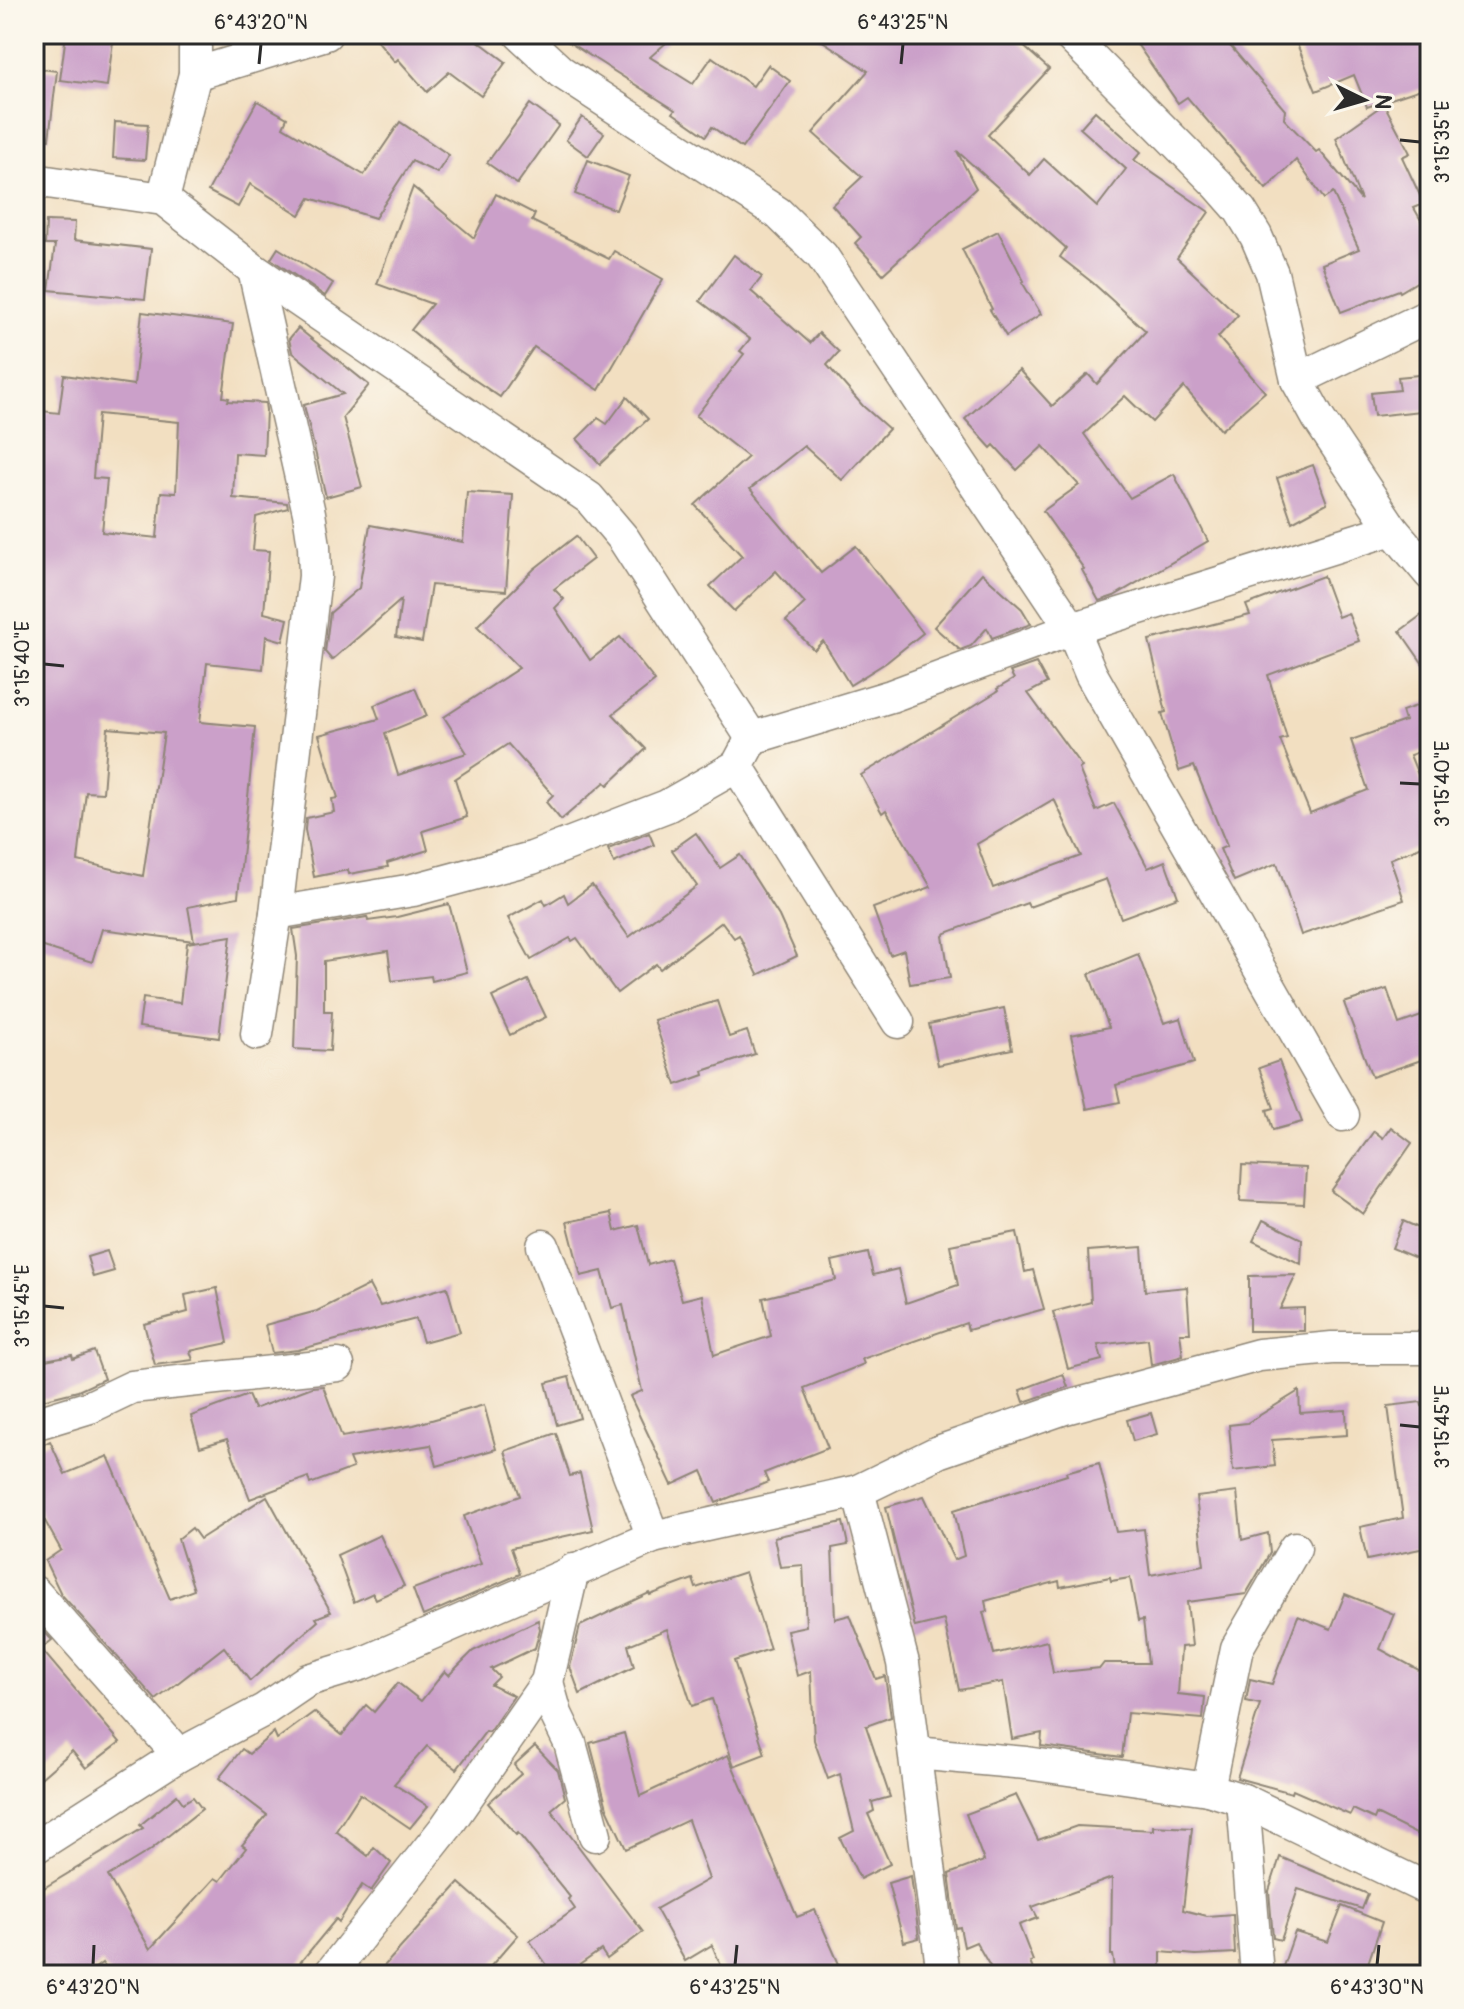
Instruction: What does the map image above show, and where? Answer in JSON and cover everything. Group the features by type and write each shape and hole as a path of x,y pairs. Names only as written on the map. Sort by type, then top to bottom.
{"street":[{"path":"163,199 195,74 195,34"},
{"path":"195,74 326,34"},
{"path":"520,34 561,72 778,213 822,256 1072,629 1091,674 1343,1115"},
{"path":"1078,37 1240,210 1256,236 1272,273 1297,380 1318,418 1392,529 1430,574"},
{"path":"34,180 163,199 254,270 589,498 623,538 898,1022"},
{"path":"254,270 300,470 314,546 315,576 276,913 257,1034"},
{"path":"1297,380 1430,315"},
{"path":"276,913 413,890 532,858 667,806 744,752 1072,629 1392,529"},
{"path":"543,1246 653,1537"},
{"path":"34,1848 179,1755 264,1710 308,1680 361,1664 653,1537 858,1491 938,1452 1065,1408 1259,1355 1332,1348 1430,1348"},
{"path":"34,1424 90,1407 132,1387 338,1365"},
{"path":"858,1491 903,1663 939,1974"},
{"path":"1208,1789 1237,1648 1295,1548"},
{"path":"329,1975 446,1827 547,1682 573,1570"},
{"path":"34,1592 179,1755"},
{"path":"547,1682 556,1714 570,1743 595,1835"},
{"path":"915,1753 1026,1763 1208,1789 1243,1800 1430,1890"},
{"path":"1243,1800 1257,1975"}],"building":[{"path":"66,34 114,34 107,86 60,80"},
{"path":"372,34 469,34 506,62 481,96 449,72 427,92 398,59 395,62"},
{"path":"556,34 676,34 650,57 693,84 712,57 753,86 768,65 790,81 742,148 712,127 706,136 673,113 675,110"},
{"path":"812,34 1010,34 1049,69 988,135 1030,175 1044,159 1097,207 1126,169 1080,128 1095,111 1141,152 1134,160 1209,212 1177,258 1238,315 1218,337 1265,392 1221,430 1184,387 1152,422 1125,396 1084,434 1130,498 1174,474 1208,541 1114,596 1099,601 1084,569 1043,511 1079,485 1043,446 1017,470 994,445 991,448 965,419 1019,370 1052,406 1088,374 1097,384 1146,331 1060,257 1066,248 957,151 976,188 883,274 855,243 861,237 832,205 862,177 813,133 868,71"},
{"path":"1130,34 1220,34 1285,110 1284,119 1316,152 1319,150 1361,200 1336,138 1384,104 1410,153 1402,157 1424,204 1414,208 1430,236 1430,274 1400,292 1341,312 1322,264 1359,249 1333,193 1324,199 1296,160 1266,189 1187,97 1178,103"},
{"path":"1293,34 1352,34 1357,46 1393,34 1430,34 1430,86 1367,107 1354,75 1316,91"},
{"path":"34,68 57,71 49,139 34,138"},
{"path":"257,101 287,118 283,127 364,175 400,122 449,155 437,173 412,161 375,218 310,198 300,215 250,184 238,207 208,191"},
{"path":"530,104 559,125 517,184 487,163"},
{"path":"582,117 604,133 588,156 566,140"},
{"path":"115,122 148,124 145,160 113,158"},
{"path":"588,160 629,176 616,210 575,194"},
{"path":"413,187 474,238 496,194 535,214 532,221 609,259 614,251 663,279 599,390 534,347 500,397 457,368 411,330 432,304 377,284"},
{"path":"46,221 75,222 74,240 151,249 145,299 49,290 55,245 45,245"},
{"path":"998,231 1041,314 1006,336 990,310 962,249"},
{"path":"278,248 333,283 325,296 271,259"},
{"path":"734,255 762,277 751,291 810,343 819,333 839,352 827,365 863,406 889,429 842,480 804,446 750,489 821,573 856,546 923,633 887,662 850,685 823,641 814,650 786,621 805,603 776,571 734,611 710,586 742,556 695,505 748,457 696,416 744,354 740,351 750,339 700,301"},
{"path":"142,312 233,324 223,397 229,398 228,401 265,403 266,410 264,455 235,453 233,498 287,503 288,508 256,517 253,550 269,551 264,613 288,619 283,641 266,636 263,669 207,663 200,722 255,727 238,897 188,907 194,941 102,929 92,962 34,944 34,473 42,411 59,413 64,375 134,385","holes":["98,414 179,422 176,493 161,492 157,538 102,532 107,479 93,478","108,728 164,733 143,876 78,861 86,792 103,793"]},
{"path":"298,328 369,385 343,417 362,487 326,497 304,405 343,394 292,352 289,339"},
{"path":"1429,374 1430,410 1374,416 1371,393 1400,390 1398,377"},
{"path":"627,397 648,419 600,464 577,439 598,418 607,424"},
{"path":"1313,465 1327,503 1292,522 1277,478"},
{"path":"467,492 513,495 506,591 431,585 422,642 396,637 401,600 332,660 325,652 330,613 359,588 370,525 463,542"},
{"path":"576,536 593,559 554,589 564,599 555,608 590,660 620,637 655,681 613,714 646,749 608,785 605,782 561,820 546,802 553,795 508,744 455,779 467,817 423,831 428,850 387,863 388,867 314,877 305,830 306,818 334,812 332,799 338,798 319,735 379,719 374,705 415,688 427,716 385,733 398,775 467,753 444,717 519,668 477,626 534,569"},
{"path":"982,573 1022,609 1031,624 992,638 987,628 971,646 960,650 934,627"},
{"path":"1323,576 1338,617 1348,613 1359,641 1268,675 1287,738 1280,740 1310,813 1368,790 1351,740 1405,721 1402,711 1430,701 1430,748 1410,755 1430,804 1430,843 1390,859 1404,900 1301,935 1277,863 1234,881 1220,849 1227,846 1194,766 1179,771 1162,713 1166,712 1149,640 1250,615 1246,605"},
{"path":"1430,609 1430,674 1400,631"},
{"path":"1036,663 1047,683 1028,693 1082,767 1079,769 1096,811 1114,803 1148,868 1165,861 1178,897 1121,918 1106,879 1029,907 1027,903 946,933 943,936 950,978 910,984 904,950 890,955 873,908 931,887 886,810 882,813 861,775 998,691 1014,679 1010,672","holes":["1054,799 1081,856 993,888 977,844"]},
{"path":"649,833 654,845 614,863 608,849"},
{"path":"696,833 720,868 740,855 779,916 797,956 758,975 739,935 734,938 722,922 660,969 656,964 617,993 577,938 572,941 570,938 531,960 508,918 543,899 546,905 564,894 568,903 592,885 629,937 697,886 672,850"},
{"path":"449,904 467,972 432,981 431,976 392,981 388,951 324,961 324,1011 332,1011 330,1051 294,1049 297,956 293,929 367,917 368,921 397,917"},
{"path":"231,936 219,1038 139,1027 143,998 180,1003 187,943"},
{"path":"1138,954 1164,1023 1181,1018 1194,1063 1116,1085 1120,1102 1087,1109 1071,1035 1109,1027 1089,974"},
{"path":"528,980 546,1017 510,1035 492,997"},
{"path":"1387,989 1399,1024 1430,1013 1430,1057 1372,1077 1344,1003"},
{"path":"717,1001 729,1037 747,1031 755,1054 703,1071 704,1075 676,1085 654,1020"},
{"path":"1004,1008 1012,1049 938,1065 929,1024"},
{"path":"1279,1061 1302,1122 1273,1130 1267,1110 1274,1108 1259,1068"},
{"path":"1391,1127 1412,1143 1363,1214 1331,1191 1374,1131 1383,1138"},
{"path":"1242,1165 1306,1168 1304,1204 1240,1201"},
{"path":"611,1213 615,1231 638,1225 648,1265 670,1259 682,1300 702,1295 714,1355 771,1336 763,1298 836,1280 832,1261 868,1253 873,1275 898,1269 906,1303 958,1285 950,1245 1017,1232 1025,1272 1033,1270 1044,1309 968,1330 966,1323 862,1359 864,1364 804,1388 828,1448 764,1473 768,1482 716,1503 702,1471 672,1485 630,1396 642,1391 623,1305 612,1308 602,1271 581,1276 567,1222"},
{"path":"1263,1220 1302,1239 1301,1264 1253,1241"},
{"path":"1403,1221 1430,1233 1430,1246 1423,1261 1392,1248"},
{"path":"1142,1247 1145,1291 1187,1287 1190,1333 1180,1333 1183,1356 1151,1365 1148,1339 1098,1345 1102,1360 1068,1369 1053,1312 1091,1302 1088,1251"},
{"path":"107,1251 114,1271 93,1277 87,1257"},
{"path":"1296,1275 1280,1309 1304,1308 1304,1331 1249,1331 1249,1276"},
{"path":"369,1285 380,1306 447,1287 460,1332 423,1342 416,1319 298,1350 272,1353 265,1325 317,1311"},
{"path":"217,1288 228,1343 190,1351 193,1360 155,1365 144,1324 188,1312 185,1295"},
{"path":"94,1351 104,1379 78,1391 38,1401 34,1362 72,1355 73,1359"},
{"path":"1063,1374 1068,1387 1024,1402 1020,1390"},
{"path":"569,1377 580,1418 557,1425 546,1383"},
{"path":"323,1386 342,1437 414,1425 484,1405 496,1449 437,1466 431,1445 349,1458 353,1468 310,1484 308,1477 250,1499 227,1439 200,1447 191,1416 248,1395 254,1409 312,1387"},
{"path":"1299,1391 1300,1413 1346,1410 1347,1435 1272,1440 1275,1466 1233,1471 1229,1425 1247,1423"},
{"path":"1421,1402 1422,1406 1430,1404 1430,1547 1367,1560 1360,1527 1403,1518 1388,1406"},
{"path":"1151,1413 1157,1434 1133,1441 1127,1420"},
{"path":"556,1433 570,1476 580,1473 593,1530 511,1548 520,1574 423,1616 413,1589 481,1564 464,1516 520,1496 505,1451"},
{"path":"50,1441 65,1474 108,1456 170,1599 194,1590 178,1539 192,1528 200,1539 267,1496 331,1612 316,1618 318,1621 250,1681 224,1647 156,1700 61,1594 45,1561 61,1550 34,1501 34,1449"},
{"path":"1099,1463 1116,1532 1144,1529 1150,1575 1204,1565 1196,1497 1237,1492 1242,1540 1268,1533 1270,1553 1246,1594 1187,1602 1192,1646 1181,1647 1178,1694 1205,1697 1203,1719 1127,1713 1122,1757 1041,1746 1042,1733 1012,1739 1003,1682 959,1690 944,1620 915,1627 886,1507 924,1496 954,1560 964,1556 954,1510 1067,1475 1066,1472","holes":["1110,1577 1111,1581 1130,1578 1138,1621 1143,1620 1148,1663 1104,1663 1100,1668 1053,1673 1047,1641 994,1654 983,1612 987,1611 985,1601 1059,1581 1060,1587"]},
{"path":"843,1522 848,1545 832,1548 835,1619 850,1615 876,1679 885,1676 891,1717 866,1726 890,1797 872,1802 874,1811 868,1814 890,1864 860,1879 840,1838 854,1831 840,1774 828,1779 814,1740 811,1671 797,1676 787,1630 806,1626 803,1565 780,1567 774,1537"},
{"path":"380,1535 404,1586 376,1599 373,1593 354,1602 337,1555"},
{"path":"745,1572 770,1649 734,1661 765,1754 734,1766 712,1699 692,1706 667,1629 628,1645 634,1667 580,1694 570,1667 580,1626 649,1593 693,1579 696,1588"},
{"path":"1345,1594 1394,1614 1380,1649 1430,1676 1430,1841 1376,1814 1374,1819 1353,1809 1350,1815 1293,1790 1292,1793 1237,1778 1260,1704 1246,1701 1250,1679 1272,1684 1298,1616 1331,1629"},
{"path":"538,1620 540,1629 535,1648 491,1669 499,1677 491,1685 514,1696 489,1732 486,1731 457,1769 427,1746 394,1784 428,1806 410,1828 360,1794 336,1831 368,1856 374,1847 391,1863 371,1891 362,1885 339,1922 336,1919 290,1975 111,1975 102,1963 86,1975 49,1975 34,1955 34,1894 143,1828 140,1825 177,1795 183,1803 193,1797 202,1809 149,1851 108,1876 150,1949 215,1878 220,1881 246,1848 242,1845 267,1815 219,1778 242,1749 249,1754 274,1732 277,1739 314,1712 342,1735 366,1705 374,1712 398,1683 421,1701 445,1671 449,1675 473,1651"},
{"path":"34,1621 52,1640 41,1649 120,1742 86,1768 72,1751 34,1784"},
{"path":"624,1733 640,1796 728,1755 797,1917 815,1910 839,1964 814,1975 725,1975 712,1945 685,1961 656,1909 709,1879 688,1820 626,1849 607,1808 590,1743"},
{"path":"535,1746 558,1770 565,1798 551,1810 643,1932 607,1959 601,1950 565,1975 554,1975 530,1941 575,1909 568,1899 570,1897 518,1833 516,1835 488,1803 521,1774 514,1765"},
{"path":"1016,1795 1038,1840 1077,1826 1153,1830 1153,1826 1192,1828 1183,1910 1207,1916 1233,1914 1235,1953 1196,1955 1161,1952 1161,1975 1116,1975 1111,1955 1112,1878 1032,1907 1038,1918 1019,1925 1035,1975 995,1975 976,1942 964,1947 960,1927 956,1928 949,1874 984,1861 966,1814"},
{"path":"1280,1857 1368,1894 1362,1909 1298,1889 1281,1940 1273,1938 1269,1891"},
{"path":"911,1876 919,1938 904,1942 888,1883"},
{"path":"459,1883 518,1935 483,1975 376,1975"},
{"path":"1342,1906 1382,1922 1364,1975 1280,1975 1295,1932 1328,1942"}]}
